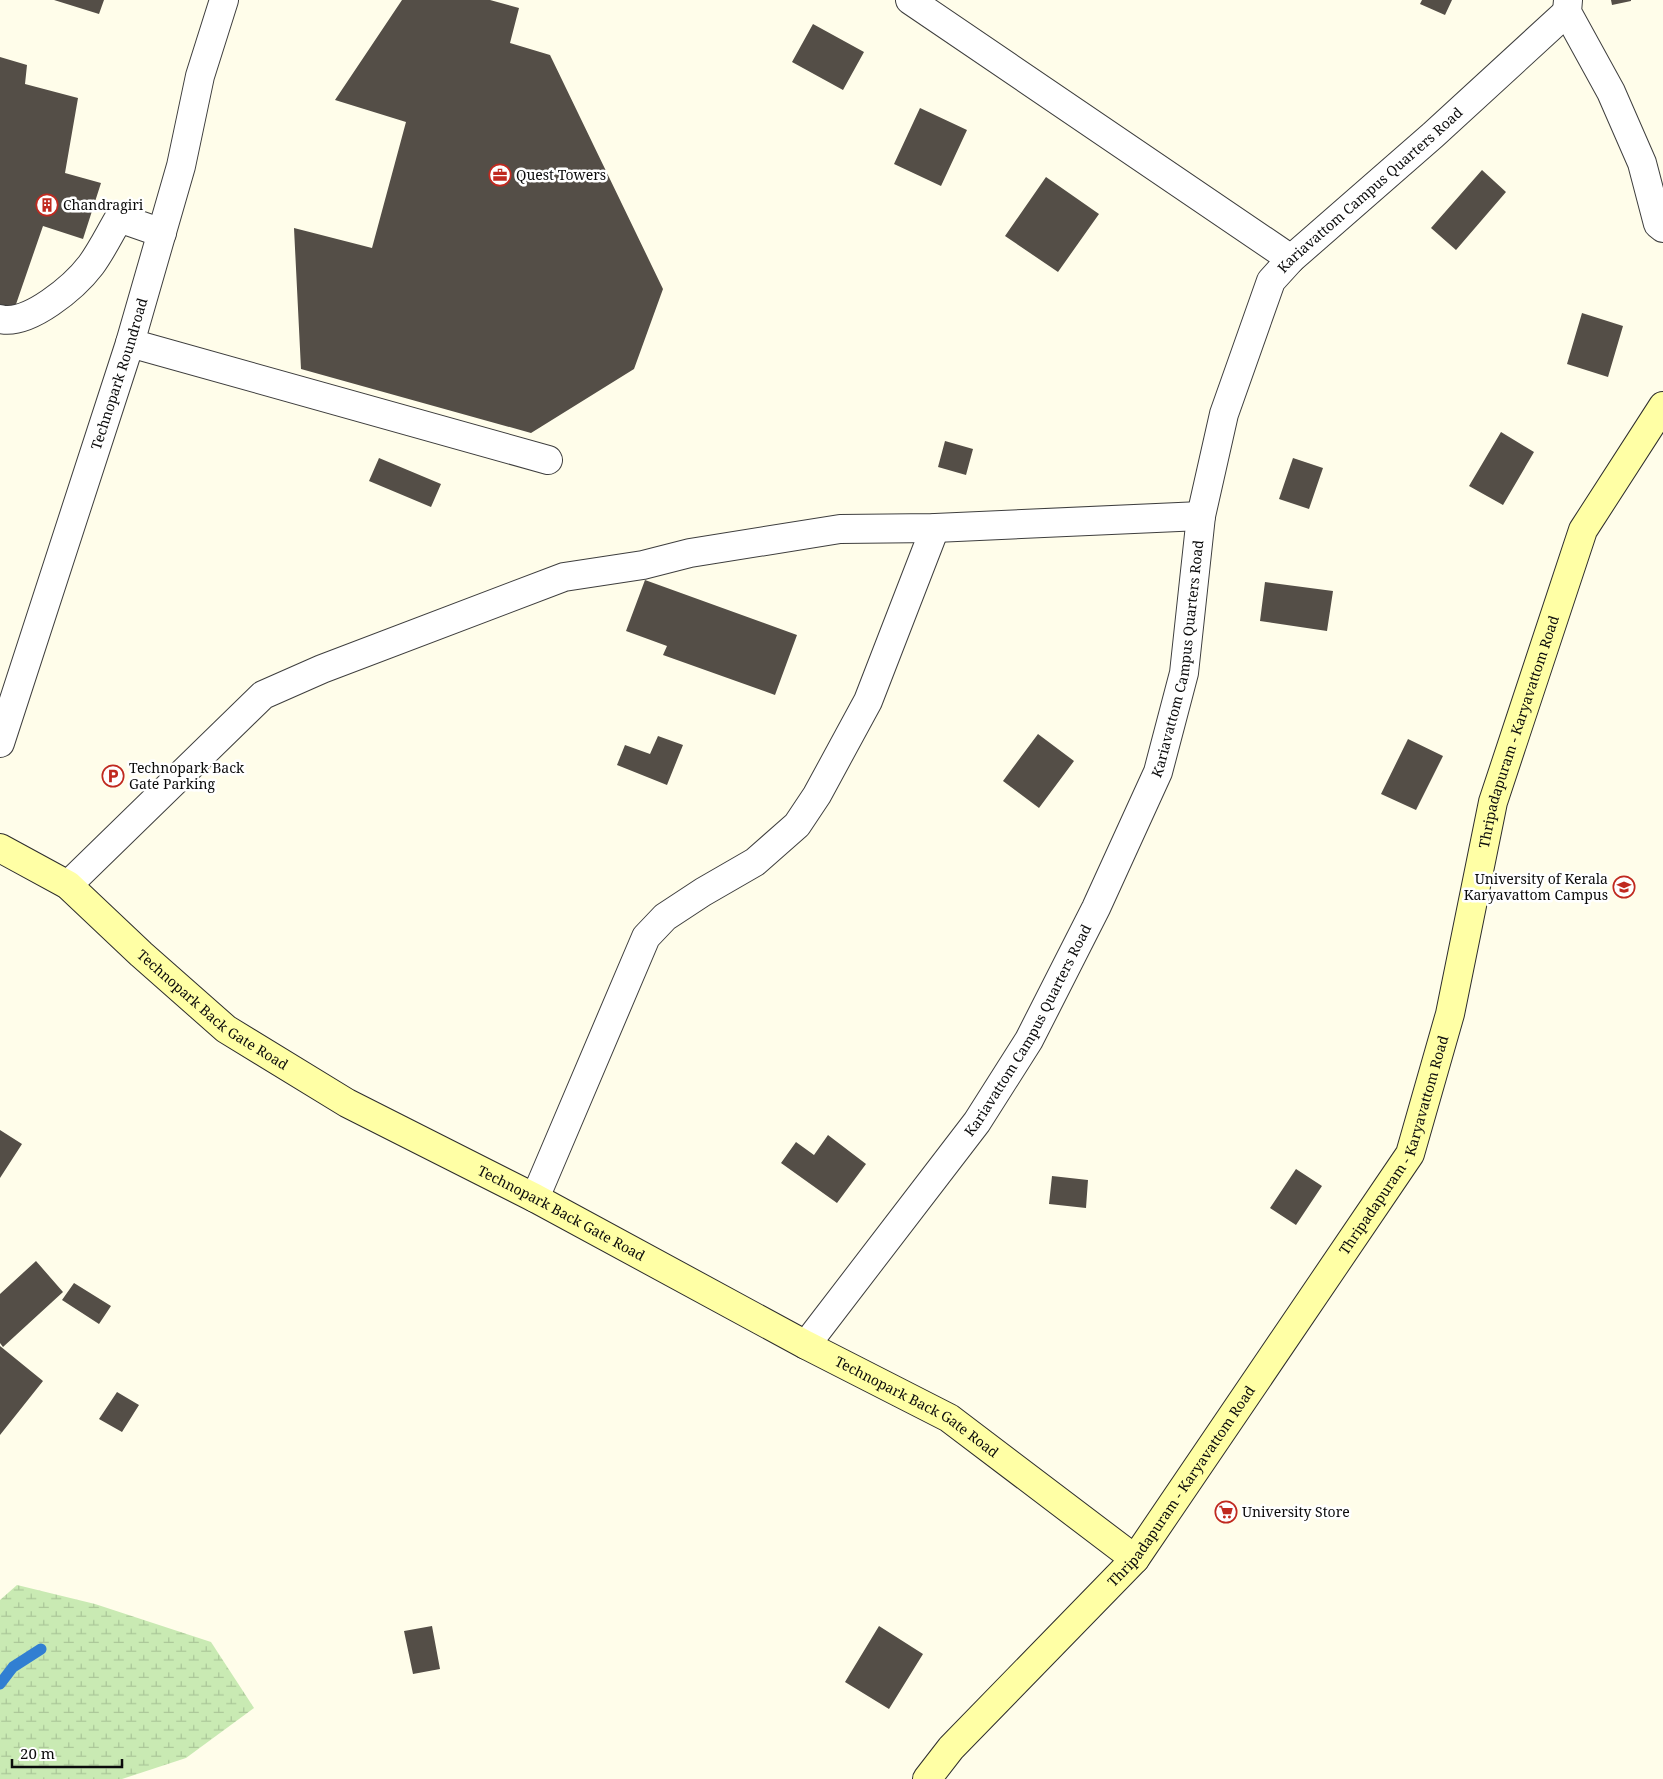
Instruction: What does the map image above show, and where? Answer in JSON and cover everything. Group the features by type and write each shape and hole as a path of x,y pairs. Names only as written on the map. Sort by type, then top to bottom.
{"main road":[{"name":"Thripadapuram - Karyavattom Road","path":"927,1779 951,1748 1135,1559 1410,1154 1450,1014 1493,802 1583,530 1663,406"},
{"name":"Technopark Back Gate Road","path":"0,848 68,885 141,954 226,1029 347,1103 535,1198 806,1345 949,1418 1135,1559"}],"street":[{"name":"Technopark Roundroad","path":"0,743 56,576 130,342 181,166 200,76 224,0"},
{"path":"910,0 1291,259"},
{"name":"Kariavattom Campus Quarters Road","path":"806,1345 977,1122 1028,1040 1096,908 1161,763 1184,673 1200,516 1224,414 1271,281 1291,259 1433,135 1568,6 1615,100 1642,163 1658,224 1663,228"},
{"path":"0,319 24,317 57,298 90,266 119,218 162,233"},
{"path":"130,342 548,460"},
{"path":"68,885 263,695 322,669 564,577 643,566 690,552 840,529 935,528 1200,516"},
{"path":"535,1198 646,937 665,917 703,892 755,862 797,824 817,795 868,701 935,528"}],"green space":[{"path":"17,1585 95,1604 211,1642 254,1708 186,1758 122,1779 0,1779 0,1600"}],"building":[{"path":"54,0 104,0 99,14"},
{"name":"Quest Towers","path":"402,0 490,0 519,8 510,43 550,55 663,289 634,369 531,433 301,369 294,228 372,248 406,122 335,100"},
{"path":"1422,0 1452,0 1445,15 1420,4"},
{"path":"1611,0 1631,0 1631,1 1612,5"},
{"path":"813,24 864,52 843,90 792,62"},
{"name":"Chandragiri","path":"0,57 27,65 25,84 78,98 65,173 101,183 83,239 43,226 14,310 0,305"},
{"path":"920,108 967,130 941,186 894,164"},
{"path":"1482,170 1506,192 1456,250 1431,228"},
{"path":"1046,177 1099,214 1058,272 1005,236"},
{"path":"1582,313 1623,326 1608,377 1567,364"},
{"path":"1501,432 1534,452 1503,505 1469,486"},
{"path":"945,441 973,449 966,475 938,467"},
{"path":"379,458 441,484 431,507 369,481"},
{"path":"1293,458 1323,468 1309,509 1279,499"},
{"path":"645,580 797,635 775,695 663,655 667,646 626,631"},
{"path":"1265,582 1333,591 1327,631 1260,621"},
{"path":"1038,734 1074,761 1039,808 1003,781"},
{"path":"658,736 683,745 667,785 617,765 625,745 650,754"},
{"path":"1408,739 1443,756 1416,810 1381,794"},
{"path":"0,1130 22,1144 0,1178"},
{"path":"828,1135 866,1164 837,1203 781,1163 796,1142 814,1155"},
{"path":"1296,1169 1322,1186 1296,1225 1270,1208"},
{"path":"1052,1176 1088,1180 1086,1208 1049,1204"},
{"path":"36,1261 63,1292 3,1347 0,1343 0,1294"},
{"path":"74,1283 111,1306 99,1324 62,1300"},
{"path":"0,1346 43,1381 0,1435"},
{"path":"117,1392 139,1405 122,1432 99,1419"},
{"path":"432,1626 440,1669 413,1674 404,1631"},
{"path":"879,1626 923,1654 889,1709 845,1682"}],"waterway":[{"path":"0,1684 13,1667 41,1649"}],"place":[{"name":"Quest Towers","path":"500,175"},
{"name":"Chandragiri","path":"47,205"},
{"name":"Technopark Back Gate Parking","path":"113,776"},
{"name":"University of Kerala Karyavattom Campus","path":"1624,887"},
{"name":"University Store","path":"1226,1512"}]}
